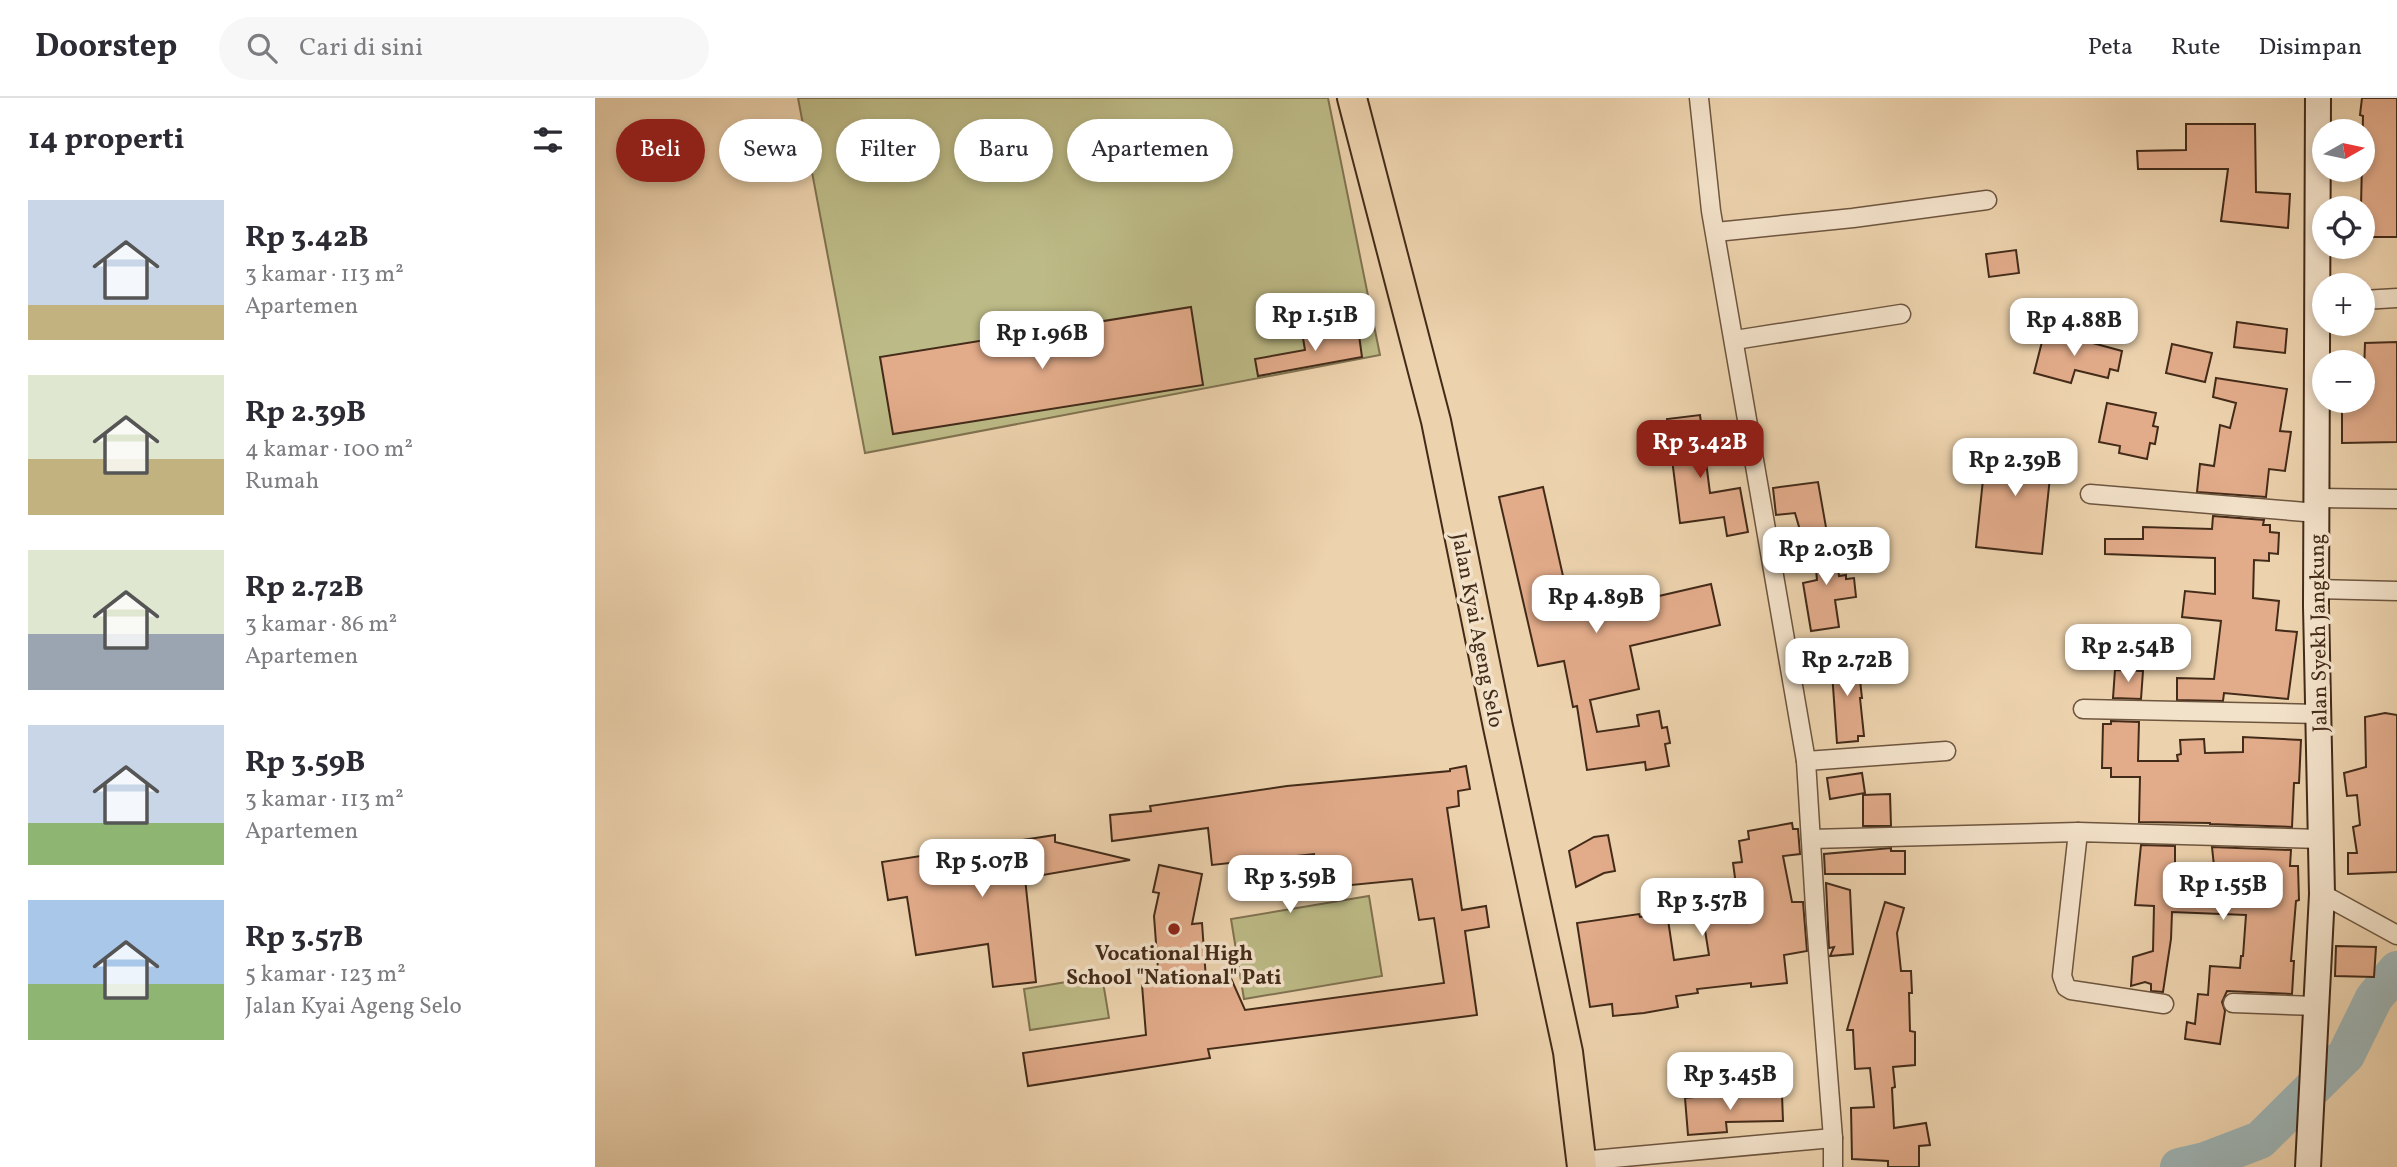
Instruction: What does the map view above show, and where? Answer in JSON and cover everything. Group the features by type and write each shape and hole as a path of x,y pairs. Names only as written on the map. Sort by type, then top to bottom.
{"main road":[{"name":"Jalan Kyai Ageng Selo","path":"1352,98 1436,421 1497,727 1568,1052 1582,1164"},
{"name":"Jalan Syekh Jangkung","path":"2318,98 2321,273"},
{"name":"Jalan Syekh Jangkung","path":"2308,1159 2322,894 2316,589 2320,336"}],"street":[{"path":"1699,98 1711,211 1807,761 1833,1167"},
{"path":"1716,232 1853,218 1987,200"},
{"path":"2375,299 2397,298"},
{"path":"1735,340 1901,314"},
{"path":"2090,494 2317,505 2397,499"},
{"path":"2316,589 2397,591"},
{"path":"2083,709 2318,714"},
{"path":"1807,761 1946,751"},
{"path":"1811,839 2078,832 2321,839"},
{"path":"2078,832 2063,983 2071,990 2164,1004"},
{"path":"2322,894 2392,932"},
{"path":"2233,1003 2317,1006"},
{"path":"1582,1164 1832,1138"}],"shaded area":[{"path":"798,98 1328,98 1380,355 865,453 814,182 822,182 822,119 802,119"},
{"path":"1369,896 1382,976 1244,999 1231,919"},
{"path":"1102,976 1109,1018 1030,1030 1024,989"}],"building":[{"path":"2362,98 2397,98 2397,237 2375,237 2375,196 2361,196 2362,182 2375,182 2375,119 2363,119 2360,115"},
{"path":"2186,124 2255,124 2256,192 2290,194 2288,228 2221,221 2228,169 2138,169 2137,151 2186,150"},
{"path":"2016,250 2019,273 1989,277 1986,254"},
{"path":"1191,307 1203,385 893,434 880,357"},
{"path":"2237,322 2287,329 2285,353 2234,347"},
{"path":"1358,328 1362,357 1258,376 1255,359 1305,350 1303,338"},
{"path":"2045,330 2122,351 2118,371 2110,369 2108,378 2075,370 2071,383 2034,373"},
{"path":"2397,342 2397,442 2342,443 2342,413 2375,413 2375,350 2365,350 2365,343"},
{"path":"2172,344 2212,353 2205,382 2166,373"},
{"path":"2216,378 2287,389 2280,431 2291,432 2285,471 2269,469 2266,497 2197,492 2200,464 2214,466 2220,425 2230,428 2236,403 2213,397"},
{"path":"2107,403 2156,413 2153,426 2158,427 2155,444 2150,443 2147,459 2119,453 2120,446 2099,442"},
{"path":"1700,415 1710,493 1740,488 1748,532 1727,536 1724,517 1680,523 1667,419"},
{"path":"1987,441 2053,448 2042,554 1976,547"},
{"path":"1818,482 1827,533 1802,537 1795,513 1776,515 1773,488"},
{"path":"1543,487 1572,616 1711,584 1720,625 1630,646 1639,689 1590,700 1597,732 1639,726 1637,715 1659,711 1662,728 1667,727 1670,743 1665,744 1669,766 1646,770 1645,762 1587,770 1577,706 1573,707 1564,661 1538,666 1499,497"},
{"path":"2213,516 2264,520 2263,525 2270,525 2270,532 2279,533 2278,554 2269,553 2269,561 2254,560 2253,598 2279,601 2276,630 2297,632 2288,699 2224,693 2223,701 2177,700 2177,678 2214,679 2221,621 2182,617 2185,591 2215,594 2215,558 2105,554 2105,539 2143,539 2143,527 2212,529"},
{"path":"1834,536 1839,576 1854,578 1856,597 1835,600 1839,627 1811,631 1803,583 1817,580 1813,538"},
{"path":"1857,654 1864,736 1858,736 1858,741 1837,743 1831,658"},
{"path":"2115,670 2143,671 2141,699 2113,698"},
{"path":"2385,713 2397,715 2397,872 2348,874 2348,853 2357,853 2353,827 2360,825 2357,795 2347,796 2344,773 2366,767 2365,717"},
{"path":"2111,721 2139,722 2138,761 2178,761 2177,755 2181,754 2180,740 2204,739 2205,753 2243,752 2243,737 2301,740 2299,783 2294,783 2292,827 2139,822 2140,777 2111,777 2111,768 2102,768 2103,724 2111,724"},
{"path":"1466,766 1470,789 1458,791 1459,806 1447,808 1462,910 1486,906 1489,927 1465,931 1477,1015 1208,1049 1210,1058 1028,1086 1023,1053 1146,1035 1142,985 1159,983 1154,916 1159,893 1153,892 1159,865 1202,874 1192,924 1202,923 1206,979 1230,976 1245,1010 1444,983 1434,918 1419,920 1412,879 1311,889 1314,854 1212,865 1208,828 1112,841 1110,815 1151,811 1150,806 1287,786 1450,771"},
{"path":"1862,773 1865,793 1830,799 1827,778"},
{"path":"1890,794 1891,826 1863,826 1863,795"},
{"path":"1792,823 1793,829 1798,829 1800,854 1783,856 1792,902 1803,902 1807,951 1784,955 1787,983 1751,987 1751,983 1697,989 1698,993 1676,996 1678,1007 1644,1013 1613,1016 1612,1004 1590,1007 1577,923 1667,913 1674,960 1709,955 1703,918 1739,911 1733,863 1742,862 1739,841 1749,839 1748,831"},
{"path":"1055,835 1055,842 1130,860 1025,878 1036,982 993,987 988,944 916,955 907,897 888,900 882,862"},
{"path":"1608,835 1615,871 1604,873 1576,887 1569,851 1594,837"},
{"path":"2141,845 2175,846 2175,865 2214,866 2212,847 2291,850 2290,866 2298,866 2299,900 2296,901 2291,961 2294,961 2292,994 2227,991 2222,1002 2225,1011 2220,1044 2185,1039 2187,1022 2195,1024 2198,994 2208,995 2210,966 2240,968 2246,915 2172,912 2163,992 2151,991 2151,984 2145,982 2131,986 2133,957 2153,951 2154,906 2135,905"},
{"path":"1891,848 1891,851 1905,851 1905,874 1825,874 1824,854"},
{"path":"1826,883 1850,890 1853,954 1830,956 1834,947 1829,948"},
{"path":"1885,902 1904,908 1897,933 1901,971 1911,971 1910,1031 1915,1032 1915,1065 1893,1067 1894,1128 1926,1123 1930,1145 1919,1146 1919,1167 1888,1167 1888,1161 1852,1159 1851,1108 1874,1107 1870,1068 1855,1069 1853,1030 1847,1030"},
{"path":"2336,946 2376,947 2374,977 2335,976"},
{"path":"1723,1094 1782,1095 1783,1121 1726,1122 1727,1132 1688,1135 1685,1098"}],"waterway":[{"path":"2179,1167 2205,1161 2260,1140 2346,1055 2374,998 2397,970"}],"place":[{"name":"Vocational High School \"National\" Pati","path":"1174,929"}]}
